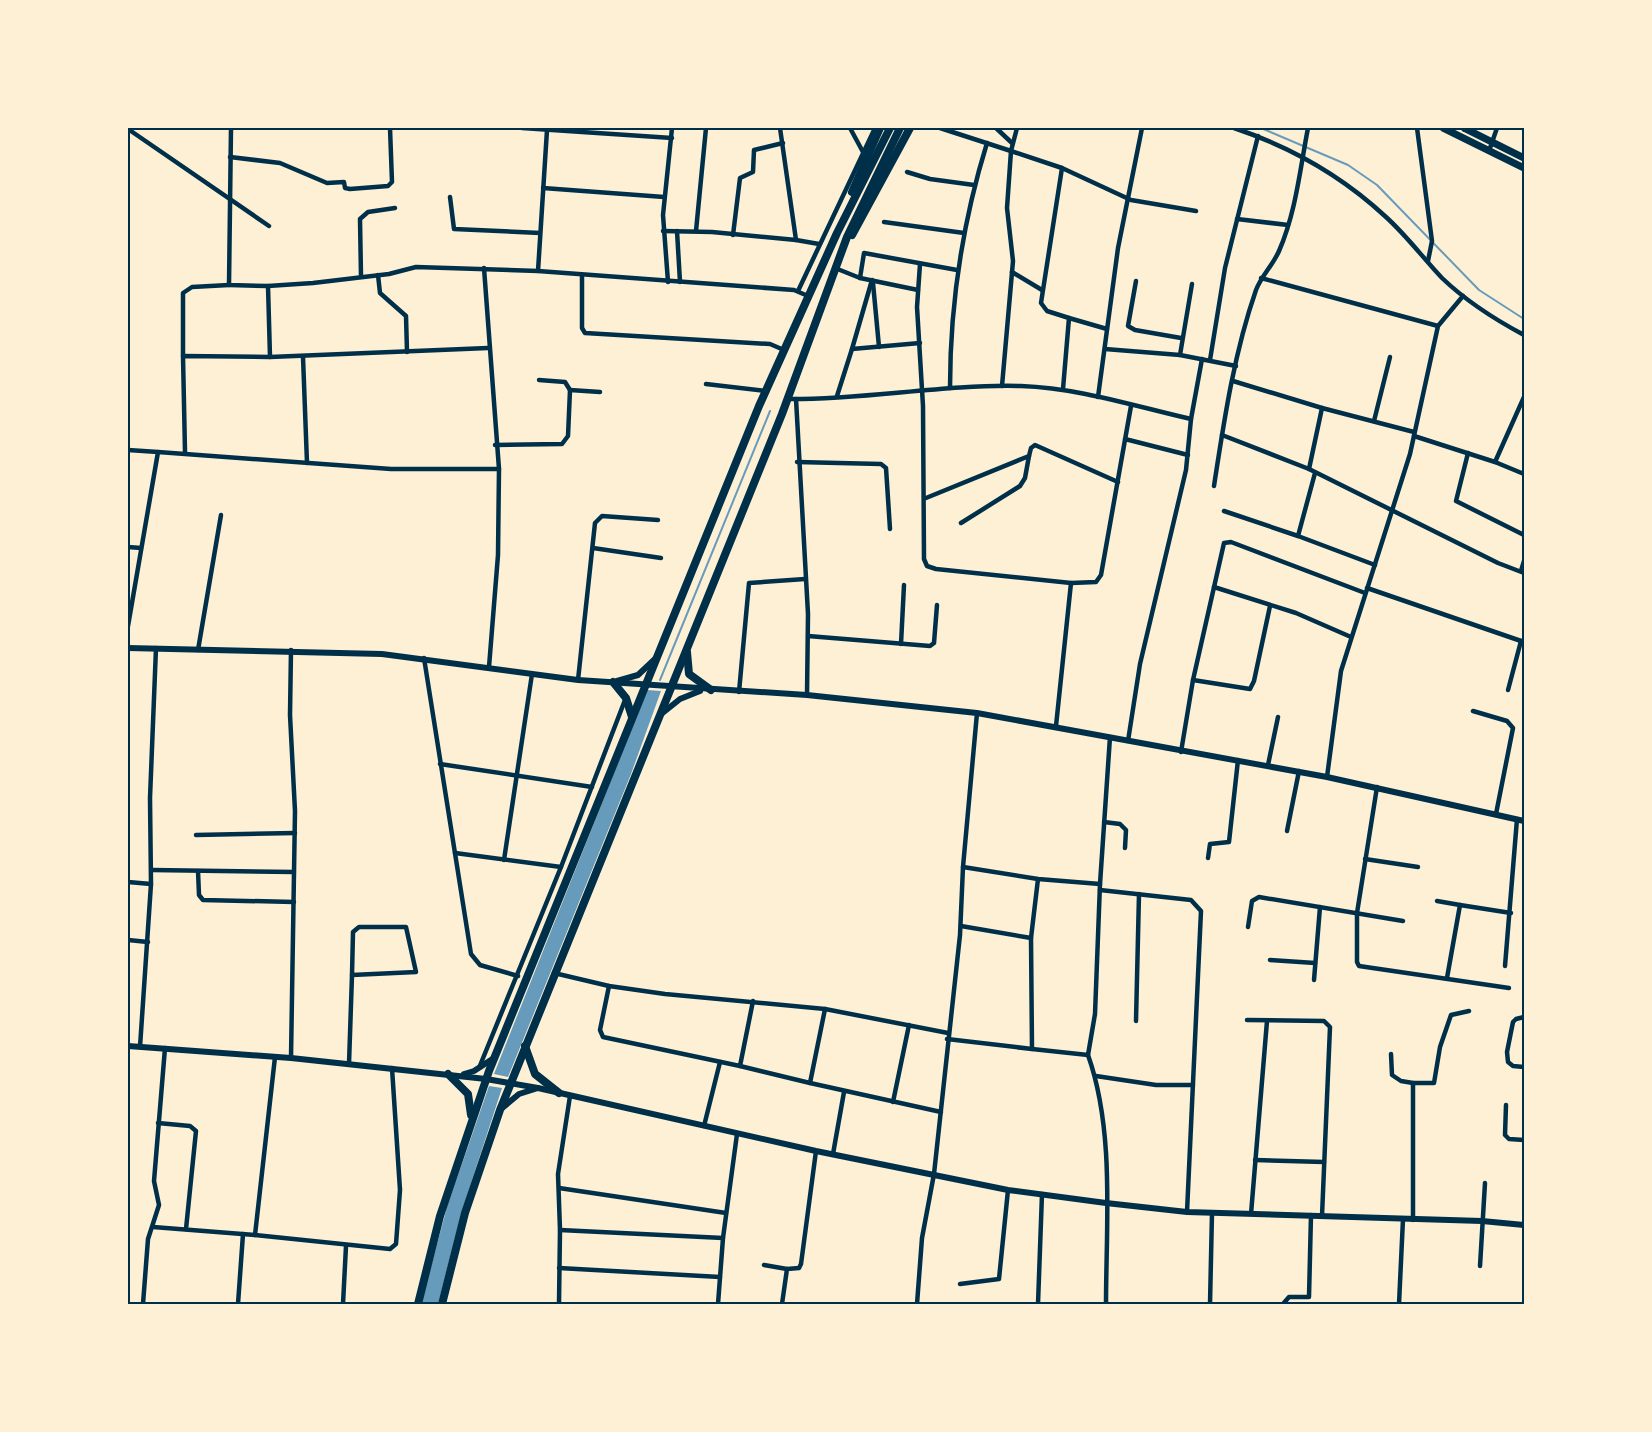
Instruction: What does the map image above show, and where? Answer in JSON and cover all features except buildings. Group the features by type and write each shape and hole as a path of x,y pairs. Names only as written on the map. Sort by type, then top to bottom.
{"highway":[{"path":"830,249 864,162 880,128"},
{"path":"418,1305 440,1216 495,1057 766,391 830,249 890,128"},
{"path":"442,1305 465,1213 509,1084 670,687 687,652 791,399 835,268 863,200 900,128"},
{"path":"835,268 910,128"},
{"path":"687,652 689,674 706,690"},
{"path":"613,682 626,698 632,718"},
{"path":"525,1046 535,1074 559,1093"},
{"path":"448,1074 468,1094 471,1122"}],"main road":[{"path":"1464,128 1524,158"},
{"path":"1448,129 1524,168"},
{"path":"128,648 291,650 424,658 578,680 807,696 977,713 1056,726 1181,752 1299,771 1521,820"},
{"path":"613,682 638,675 660,653"},
{"path":"660,715 680,699 706,690"},
{"path":"128,1046 291,1058 488,1079 538,1088 816,1151 1008,1190 1106,1203 1187,1212 1482,1221 1524,1225"},
{"path":"458,1075 478,1068 495,1057"},
{"path":"500,1110 516,1095 538,1088"}],"street":[{"path":"229,285 231,128"},
{"path":"230,157 280,163 327,183 344,182 345,188 350,189 388,186 392,182 390,128"},
{"path":"522,128 584,130 672,138"},
{"path":"668,282 663,231 664,197 672,128"},
{"path":"696,231 706,128"},
{"path":"780,128 796,240"},
{"path":"850,128 863,152"},
{"path":"798,291 875,128"},
{"path":"940,128 1062,168 1138,202 1196,211"},
{"path":"996,128 1012,143"},
{"path":"1002,386 1012,272 1007,208 1012,143 1017,128"},
{"path":"1098,397 1127,198 1142,128"},
{"path":"1234,128 1302,156 1374,206 1462,296 1494,319 1524,336"},
{"path":"1214,486 1236,366 1261,278 1276,256 1288,225 1308,128"},
{"path":"1417,128 1432,241 1428,262"},
{"path":"1489,151 1497,128"},
{"path":"128,129 269,226"},
{"path":"538,271 543,188 551,129"},
{"path":"1210,360 1225,268 1258,136"},
{"path":"733,235 740,178 753,172 754,150 783,143"},
{"path":"950,388 951,314 957,270 974,185 987,143"},
{"path":"1062,168 1041,303 1044,308 1069,318 1107,329"},
{"path":"907,172 930,179 974,185"},
{"path":"543,188 664,197"},
{"path":"450,197 454,229 540,233"},
{"path":"361,276 360,219 368,212 395,208"},
{"path":"1237,219 1288,225"},
{"path":"884,222 964,233"},
{"path":"663,231 696,231 819,244"},
{"path":"677,231 680,282"},
{"path":"860,278 864,253 957,270"},
{"path":"920,264 918,290 926,498 924,559 931,568 1071,583 1093,583 1099,579 1131,406"},
{"path":"185,452 183,293 192,287 268,286 378,275 416,267 538,271 798,291 808,296"},
{"path":"484,268 488,348 494,379 495,445 499,469 498,555 489,667"},
{"path":"835,268 860,278 918,290"},
{"path":"1012,272 1042,290"},
{"path":"378,275 380,293 406,316 407,352"},
{"path":"582,275 582,328 585,333 770,344 784,350"},
{"path":"1261,278 1438,327"},
{"path":"872,280 879,347"},
{"path":"837,396 840,377 852,349 872,280"},
{"path":"1136,281 1128,326 1135,330 1181,338"},
{"path":"1180,355 1181,338 1192,284"},
{"path":"268,286 270,357"},
{"path":"1327,777 1341,671 1394,511 1438,327 1462,296"},
{"path":"1063,389 1069,318"},
{"path":"852,349 920,343"},
{"path":"183,356 303,357 488,348"},
{"path":"1105,349 1180,355 1236,366"},
{"path":"303,357 307,463"},
{"path":"1374,421 1390,357"},
{"path":"1128,741 1140,664 1188,454 1191,419 1202,359"},
{"path":"495,445 562,444 568,436 570,390 565,382 538,380"},
{"path":"1233,381 1374,421 1524,474"},
{"path":"706,384 766,391"},
{"path":"807,696 808,636 805,579 791,399 921,389 1002,386 1063,389 1191,419"},
{"path":"570,390 600,392"},
{"path":"1495,462 1524,397"},
{"path":"1309,469 1322,408"},
{"path":"1222,435 1309,469 1498,563 1523,572 1524,561"},
{"path":"1125,439 1188,454"},
{"path":"962,523 1020,486 1025,478 1031,447 1038,446 1118,482"},
{"path":"128,450 185,452 391,469 499,469"},
{"path":"128,626 158,452"},
{"path":"1468,453 1456,501 1524,535"},
{"path":"926,498 1029,456"},
{"path":"797,462 881,464 886,468 890,529"},
{"path":"1298,536 1315,473"},
{"path":"1224,511 1375,565"},
{"path":"198,650 221,515"},
{"path":"578,680 595,523 602,516 658,520"},
{"path":"1181,752 1192,680 1222,545 1228,541 1366,591 1523,642 1508,690"},
{"path":"128,547 141,548"},
{"path":"593,548 661,558"},
{"path":"739,692 749,583 805,579"},
{"path":"1056,726 1071,583"},
{"path":"901,644 904,585"},
{"path":"1214,586 1351,637"},
{"path":"808,636 933,645 937,605"},
{"path":"1192,680 1250,689 1254,681 1270,606"},
{"path":"140,1047 152,884 150,798 156,648"},
{"path":"291,650 294,833 291,1058"},
{"path":"424,658 472,958 483,967 518,975"},
{"path":"504,860 532,674"},
{"path":"478,1068 518,975 626,698"},
{"path":"1473,711 1507,721 1514,732 1496,814"},
{"path":"917,1305 922,1238 934,1174 961,926 963,867 977,713"},
{"path":"1268,765 1278,717"},
{"path":"1106,1305 1104,1124 1096,1076 1088,1055 1095,1014 1100,887 1110,737"},
{"path":"1208,858 1209,844 1229,842 1238,760"},
{"path":"440,764 592,787"},
{"path":"1287,831 1299,771"},
{"path":"1377,787 1357,913 1357,962 1362,968 1509,988"},
{"path":"1505,966 1521,820"},
{"path":"1104,822 1120,824 1126,830 1125,848"},
{"path":"196,836 294,833"},
{"path":"454,853 561,867"},
{"path":"1365,859 1418,867"},
{"path":"963,867 1191,900 1201,911 1187,1212"},
{"path":"152,870 294,872"},
{"path":"198,871 200,898 203,900 294,902"},
{"path":"1032,1049 1031,938 1038,879"},
{"path":"128,882 152,884"},
{"path":"1136,1021 1139,894"},
{"path":"1248,927 1254,898 1403,921"},
{"path":"1437,901 1511,913"},
{"path":"1447,978 1460,905"},
{"path":"1314,980 1320,907"},
{"path":"961,926 1031,938"},
{"path":"350,1064 352,975 354,929 406,927 416,972 352,975"},
{"path":"128,940 148,942"},
{"path":"1270,960 1315,963"},
{"path":"554,973 609,986 825,1009 948,1033"},
{"path":"609,986 600,1030 603,1037 941,1112"},
{"path":"740,1066 753,1001"},
{"path":"810,1083 825,1009"},
{"path":"1391,1054 1392,1075 1401,1081 1434,1083 1440,1047 1451,1015 1469,1011"},
{"path":"1524,1017 1516,1018 1513,1022 1507,1052 1508,1062 1513,1066 1524,1067"},
{"path":"1247,1020 1323,1022 1329,1027 1322,1216"},
{"path":"1251,1214 1267,1021"},
{"path":"893,1102 909,1025"},
{"path":"947,1039 1088,1055"},
{"path":"143,1305 148,1239 159,1205 154,1181 165,1048"},
{"path":"255,1235 275,1057"},
{"path":"704,1126 720,1062"},
{"path":"153,1227 390,1249 396,1244 400,1190 392,1068"},
{"path":"1096,1076 1156,1085 1193,1085"},
{"path":"1413,1083 1413,1220"},
{"path":"833,1154 844,1092"},
{"path":"558,1305 560,1230 558,1174 570,1096"},
{"path":"1506,1105 1505,1135 1509,1139 1524,1140"},
{"path":"158,1123 190,1126 196,1131 186,1229"},
{"path":"718,1305 723,1238 737,1134"},
{"path":"764,1265 796,1269 801,1264 816,1151"},
{"path":"1256,1160 1324,1162"},
{"path":"1480,1266 1485,1183"},
{"path":"559,1188 726,1213"},
{"path":"960,1284 999,1279 1008,1190"},
{"path":"1038,1305 1042,1194"},
{"path":"1210,1305 1212,1213"},
{"path":"1310,1305 1311,1215"},
{"path":"1399,1305 1403,1219"},
{"path":"560,1230 723,1238"},
{"path":"238,1305 243,1234"},
{"path":"343,1305 346,1246"},
{"path":"559,1268 720,1277"},
{"path":"782,1305 787,1269"},
{"path":"1283,1305 1289,1297 1309,1297"}],"water":[{"path":"647,690 661,691 631,774 508,1077 494,1074"},
{"path":"489,1086 502,1088 461,1214 438,1304 421,1304 447,1207"}],"waterway":[{"path":"1261,128 1348,165 1377,185 1479,290 1524,319"},
{"path":"660,680 770,411"}]}
